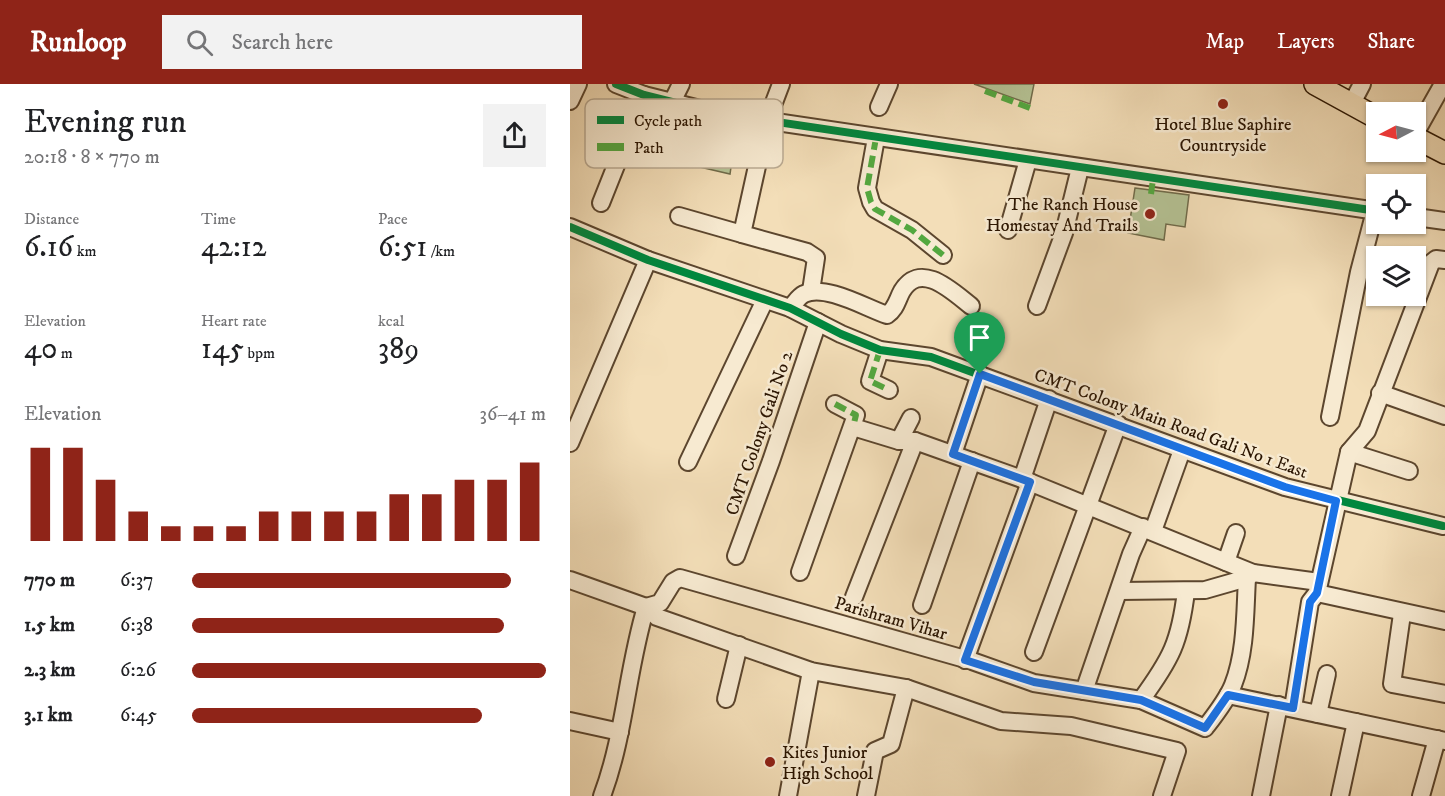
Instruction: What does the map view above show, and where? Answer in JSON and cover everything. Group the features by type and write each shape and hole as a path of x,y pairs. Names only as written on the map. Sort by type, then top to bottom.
{"main road":[{"path":"1315,84 1366,112"},
{"path":"1426,143 1445,153"}],"street":[{"path":"570,101 578,84"},
{"path":"618,84 643,98 650,99"},
{"path":"674,99 681,84"},
{"path":"776,99 782,84"},
{"path":"879,107 889,84"},
{"path":"1351,105 1362,84"},
{"path":"1426,114 1443,84"},
{"path":"783,127 1366,214"},
{"path":"875,141 867,188 875,209 912,230 943,255"},
{"path":"1008,230 1027,164"},
{"path":"601,203 615,168"},
{"path":"742,234 757,168"},
{"path":"1037,306 1064,233 1079,172"},
{"path":"679,216 807,252 816,258 811,291"},
{"path":"1426,218 1445,221"},
{"name":"CMT Colony Main Road Gali No 1 East","path":"570,227 648,260 790,308 880,350 931,357 1285,487 1443,526"},
{"path":"1330,417 1359,272 1370,234"},
{"path":"570,443 648,260"},
{"path":"1261,796 1286,707 1310,602 1318,588 1349,452 1367,431 1431,263 1436,260 1445,260"},
{"path":"790,308 801,295 811,291 848,299 887,315 893,311 910,283 938,280 971,306"},
{"path":"688,462 765,300"},
{"name":"CMT Colony Gali No 2","path":"736,556 818,322"},
{"path":"880,350 870,381 889,390"},
{"path":"953,454 980,374"},
{"path":"1380,393 1445,416"},
{"path":"965,660 1026,480 1049,399"},
{"path":"800,572 856,414 835,404"},
{"path":"854,597 907,441 911,418"},
{"path":"1034,652 1118,424"},
{"path":"853,427 953,454 1026,480 1226,562 1250,576 1318,588 1402,614 1445,621"},
{"path":"1083,691 1120,591 1131,554 1148,529 1182,450"},
{"path":"1349,452 1410,471"},
{"path":"922,605 972,461"},
{"path":"1226,562 1236,533"},
{"path":"1120,591 1205,590 1250,576"},
{"path":"1250,576 1239,661 1228,695 1441,740 1421,796"},
{"name":"Parishram Vihar","path":"646,607 653,608 660,603 673,582 680,578 1034,682 1141,700 1205,728 1228,695"},
{"path":"570,580 646,607 657,617 811,671 906,688 1001,721 1071,726 1177,751 1162,796"},
{"path":"1141,700 1160,676 1178,640 1186,591"},
{"path":"602,796 620,732 633,650 646,607"},
{"path":"1402,614 1392,684 1445,694"},
{"path":"726,699 739,645"},
{"path":"788,796 811,671"},
{"path":"1318,714 1327,674"},
{"path":"866,796 875,751 891,744 906,688"},
{"path":"570,722 620,732"},
{"path":"1340,796 1356,722"}],"green space":[{"path":"974,84 1034,84 1030,104"},
{"path":"704,168 731,168 730,174"},
{"path":"1135,188 1189,195 1185,227 1166,224 1164,240 1128,233"}],"marked path":[{"path":"985,91 1035,110"},
{"path":"876,138 867,188 875,209 912,230 943,255"},
{"path":"1151,194 1153,179"},
{"path":"880,350 870,381 889,390"},
{"path":"835,404 856,415 853,427"}],"cycle path":[{"path":"616,84 660,99"},
{"path":"783,123 1366,209"},
{"path":"570,227 648,260 790,308 841,334 880,350 931,357 1285,487 1443,526"}],"place":[{"name":"Hotel Blue Saphire Countryside","path":"1223,104"},
{"name":"The Ranch House Homestay And Trails","path":"1150,214"},
{"name":"Kites Junior High School","path":"770,762"}],"route":[{"path":"980,374 1285,487 1336,501 1317,593 1310,602 1293,708 1228,695 1205,728 1141,700 1034,682 965,660 1030,482 953,454 980,374"}]}
